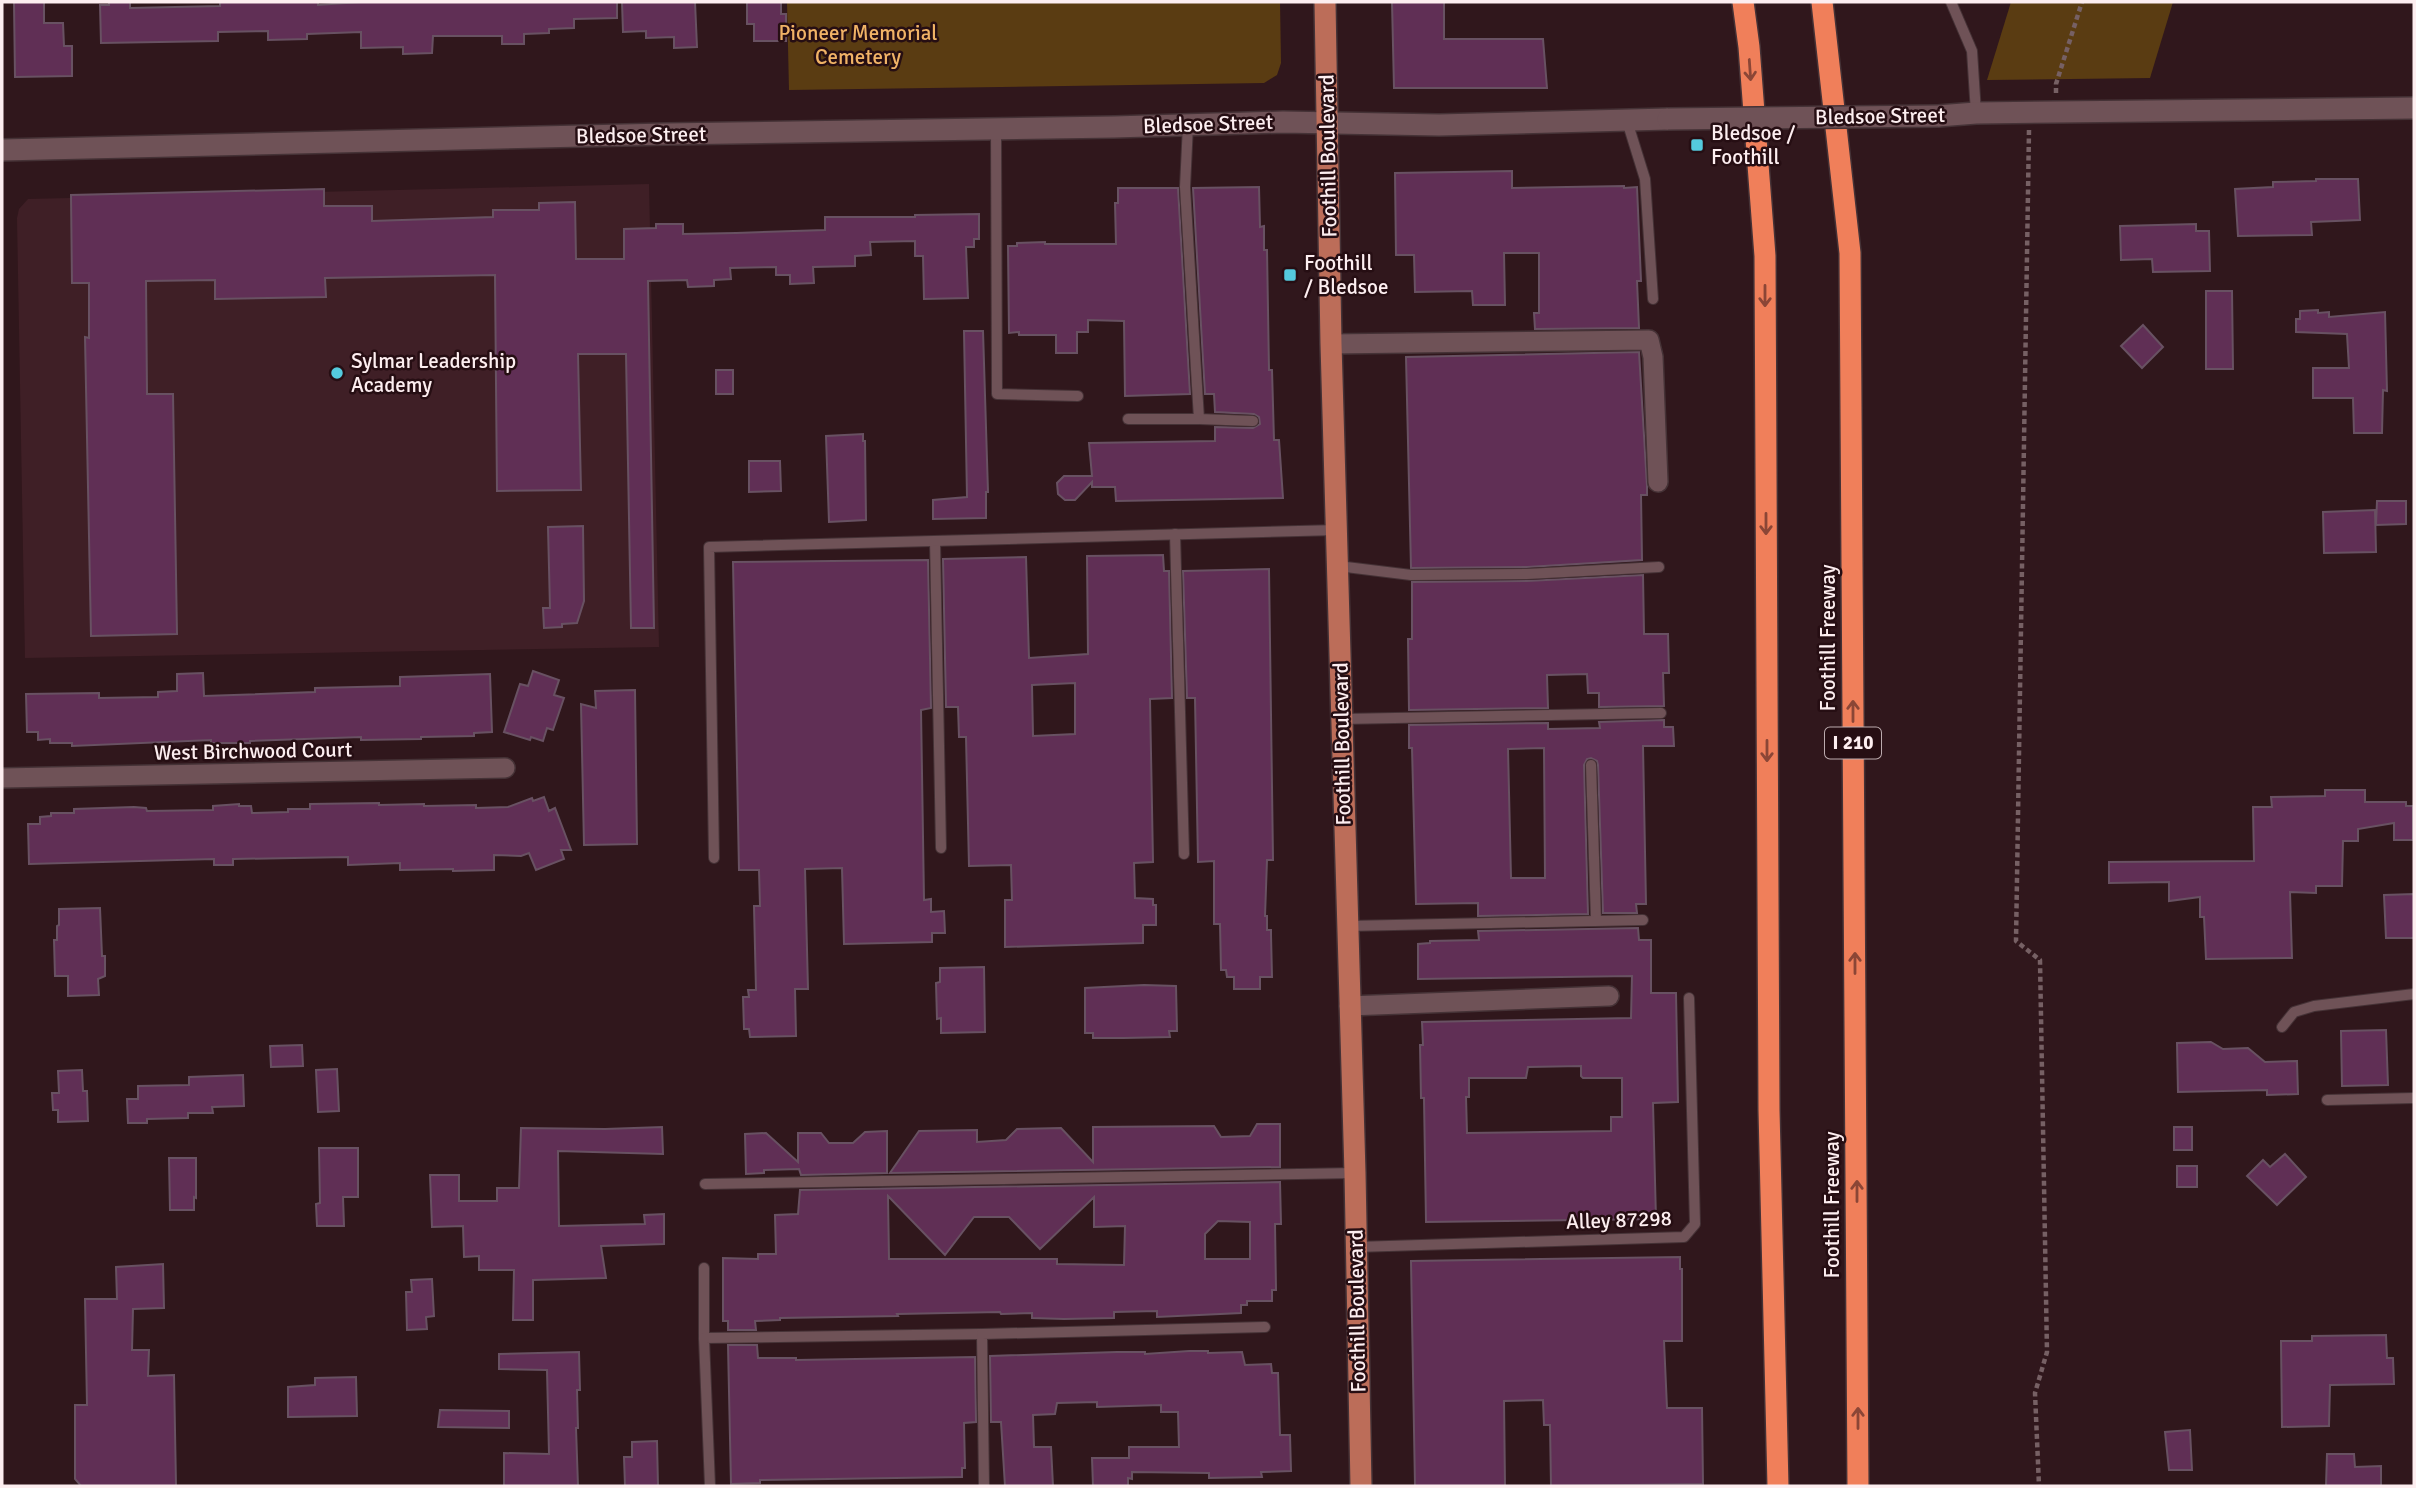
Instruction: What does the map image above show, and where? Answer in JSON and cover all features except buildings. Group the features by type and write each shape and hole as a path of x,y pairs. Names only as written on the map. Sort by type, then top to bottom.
{"highway":[{"path":"1743,2 1765,256 1769,1110 1778,1486"},
{"name":"Foothill Freeway","path":"1822,2 1850,253 1858,1486"}],"main road":[{"name":"Foothill Boulevard","path":"1325,2 1331,344 1355,1173 1361,1486"}],"street":[{"name":"Bledsoe Street","path":"2,150 1328,122 1439,125 2029,112 2414,108"},
{"path":"1331,344 1648,340 1653,357 1658,482"},
{"name":"West Birchwood Court","path":"2,778 505,768"},
{"path":"1349,1006 1609,996"}],"lane":[{"path":"1951,2 1972,51 1976,113"},
{"path":"1627,121 1646,179 1653,299"},
{"path":"1188,125 1185,187 1199,419"},
{"path":"996,129 997,394 1078,396"},
{"path":"1128,419 1253,421"},
{"path":"714,858 709,547 1337,530"},
{"path":"1175,534 1184,854"},
{"path":"935,541 941,848"},
{"path":"1338,566 1411,575 1527,574 1659,567"},
{"path":"1342,719 1661,713"},
{"path":"1591,765 1596,920"},
{"path":"1347,926 1643,920"},
{"path":"2282,1027 2294,1012 2314,1006 2414,994"},
{"name":"Alley 87298","path":"1355,1247 1684,1237 1695,1224 1689,998"},
{"path":"2326,1100 2414,1098"},
{"path":"705,1184 1355,1173"},
{"path":"704,1268 709,1486"},
{"path":"704,1338 1265,1327"},
{"path":"982,1334 984,1486"}],"path":[{"path":"2055,112 2056,84 2082,2"},
{"path":"2029,112 2016,941 2040,960 2046,1352 2035,1393 2039,1486"}],"shaded area":[{"name":"Sylmar Leadership Academy","path":"649,184 659,647 25,658 17,218 19,209 28,199"}],"green space":[{"name":"Pioneer Memorial Cemetery","path":"787,2 1280,2 1281,63 1277,75 1264,83 789,90"},
{"path":"2011,2 2173,2 2150,78 1987,80"}],"place":[{"name":"Bledsoe / Foothill","path":"1697,145"},
{"name":"Foothill / Bledsoe","path":"1290,275"},
{"name":"Sylmar Leadership Academy","path":"337,373"}]}
